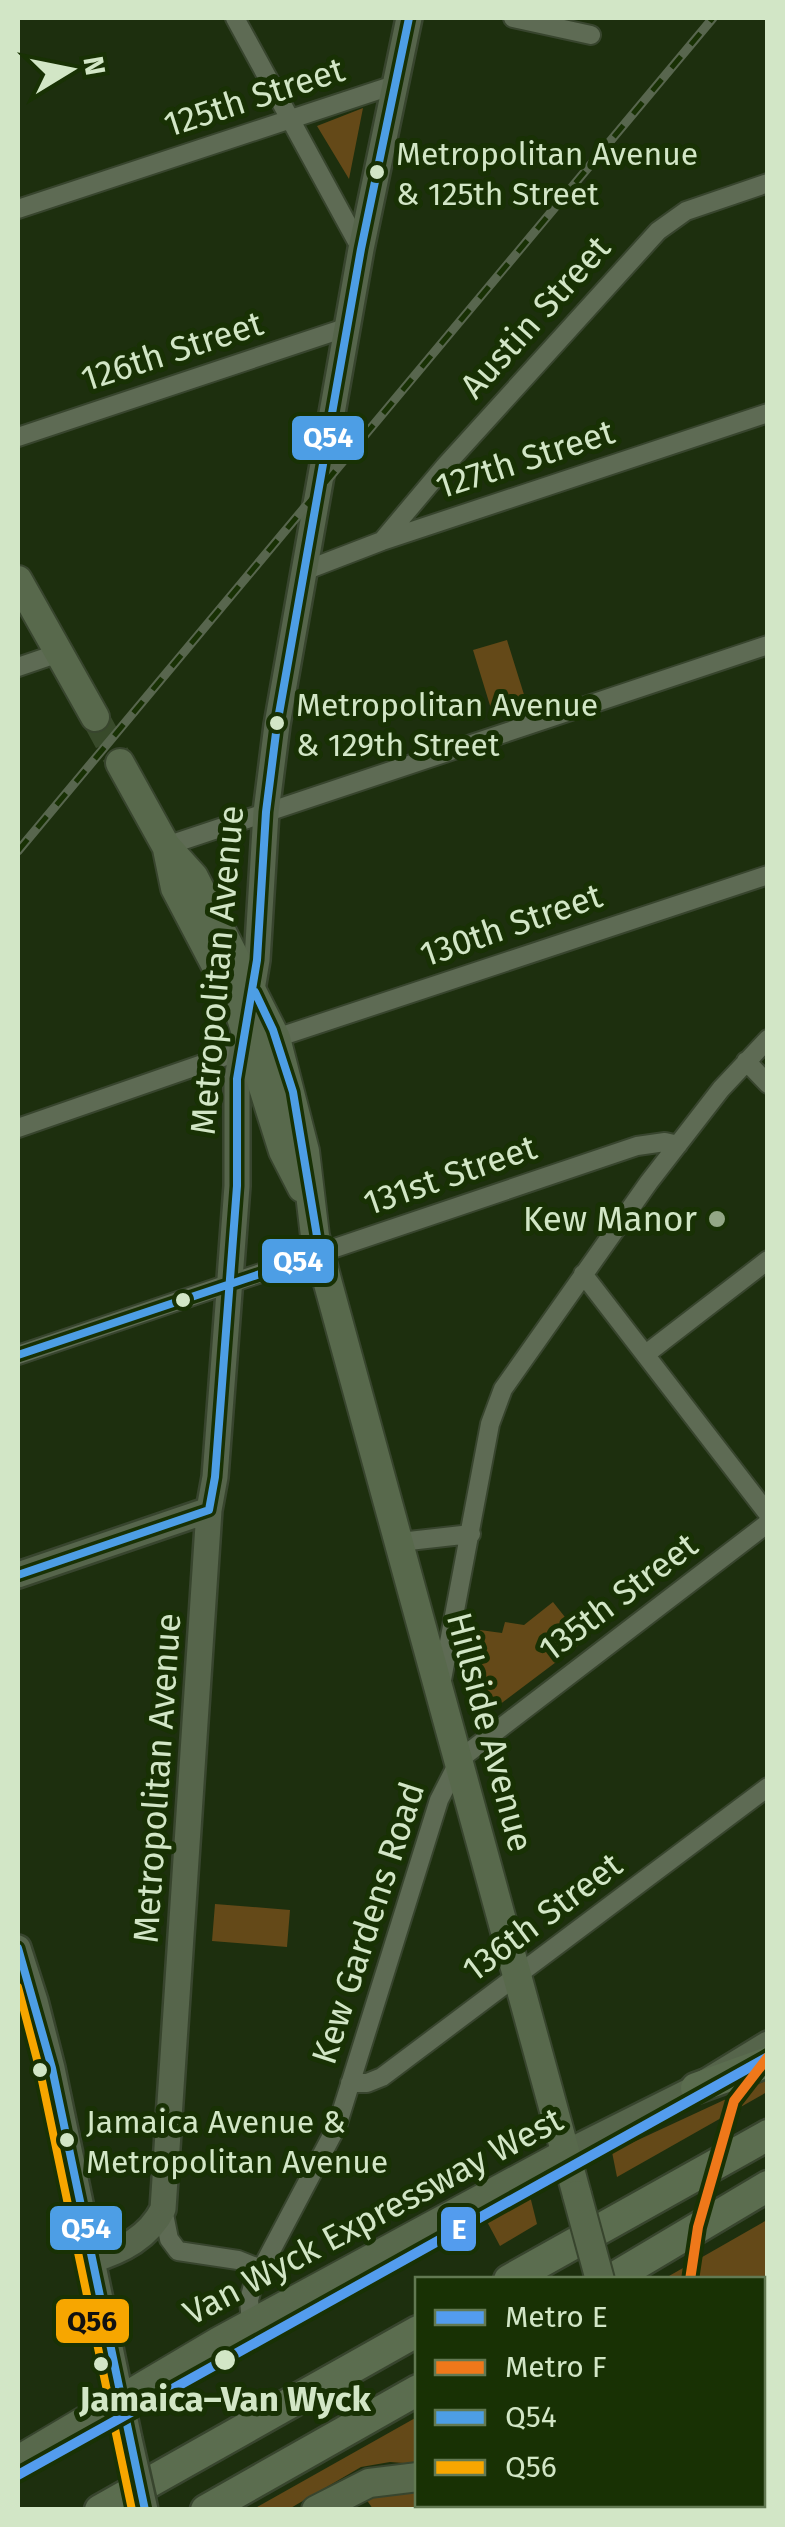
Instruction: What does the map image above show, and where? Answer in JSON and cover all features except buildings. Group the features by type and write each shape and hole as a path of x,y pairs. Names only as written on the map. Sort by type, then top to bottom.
{"highway":[{"path":"696,2088 768,2062"},
{"path":"653,2199 768,2113"},
{"path":"514,2277 768,2134"},
{"path":"615,2277 768,2186"},
{"path":"100,2510 415,2333"},
{"path":"206,2510 415,2392"}],"main road":[{"name":"Metropolitan Avenue","path":"163,2209 209,1510 215,1477 237,1186 237,1079 252,988 266,812 304,571 409,18"},
{"path":"18,580 95,717"},
{"name":"Hillside Avenue","path":"120,763 166,846 194,877 276,1038 305,1151 309,1203 320,1254 599,2277"},
{"name":"Hillside Avenue","path":"166,846 175,888 232,996 283,1150 309,1203"},
{"path":"237,1186 248,1134 256,1127 274,1123"},
{"path":"18,1575 209,1510"},
{"path":"20,1962 52,2068 145,2510"},
{"name":"Van Wyck Expressway West","path":"18,2460 251,2323 564,2154 696,2088 768,2044"},
{"path":"92,2260 116,2252 144,2234 154,2226 163,2209"},
{"path":"316,2510 369,2483 415,2476"}],"street":[{"path":"235,18 362,250"},
{"path":"513,18 591,35"},
{"name":"125th Street","path":"18,209 397,84"},
{"name":"Austin Street","path":"382,541 444,466 658,230 686,211 768,183"},
{"name":"126th Street","path":"18,437 348,327"},
{"name":"127th Street","path":"304,571 382,541 768,413"},
{"path":"166,846 768,645"},
{"path":"18,667 59,653"},
{"name":"130th Street","path":"276,1038 768,874"},
{"path":"18,1128 244,1039"},
{"path":"440,1690 490,1424 498,1400 583,1274 678,1145 768,1039"},
{"path":"746,1061 768,1084"},
{"name":"131st Street","path":"18,1355 637,1146 665,1142 678,1145"},
{"path":"646,1354 768,1260"},
{"path":"583,1274 768,1514"},
{"name":"135th Street","path":"460,1759 768,1522"},
{"path":"400,1542 471,1534"},
{"name":"Kew Gardens Road","path":"251,2323 249,2300 261,2268 330,2141 439,1800 460,1759"},
{"name":"136th Street","path":"350,2082 367,2083 382,2077 768,1787"},
{"path":"163,2209 169,2239 178,2251 238,2260 261,2268"}],"shaded area":[{"path":"363,108 349,179 317,126"},
{"path":"507,640 526,701 492,712 473,650"},
{"path":"553,1602 584,1641 483,1717 470,1678 480,1630 502,1633 505,1622 524,1625"},
{"path":"215,1904 290,1910 287,1947 212,1941"},
{"path":"767,2080 767,2092 617,2177 612,2152"},
{"path":"530,2196 537,2224 500,2246 484,2216 513,2200"},
{"path":"767,2220 767,2297 765,2277 667,2277"},
{"path":"415,2418 415,2464 390,2462 361,2467 289,2509 252,2510"},
{"path":"391,2490 415,2490 415,2507 493,2507 373,2509 366,2499"}],"tunnel":[{"path":"95,717 120,763"}],"railway":[{"path":"18,851 713,18"}],"metro line":[{"name":"E","path":"18,2475 768,2057"},
{"name":"F","path":"690,2277 698,2227 734,2101 768,2057"}],"transit line":[{"name":"Q54","path":"18,1575 209,1510 215,1477 237,1186 237,1079 257,960 266,812 277,725 361,249 409,18"},
{"name":"Q54","path":"18,1355 320,1254 293,1092 273,1030 255,992"},
{"name":"Q54","path":"18,1948 52,2068 145,2510"},
{"name":"Q56","path":"18,1987 40,2071 132,2510"}],"place":[{"name":"Metropolitan Avenue & 125th Street","path":"377,172"},
{"name":"Metropolitan Avenue & 129th Street","path":"277,723"},
{"name":"Kew Manor","path":"717,1219"},
{"name":"Jamaica Avenue & Metropolitan Avenue","path":"67,2140"},
{"name":"Jamaica–Van Wyck","path":"225,2360"}]}
